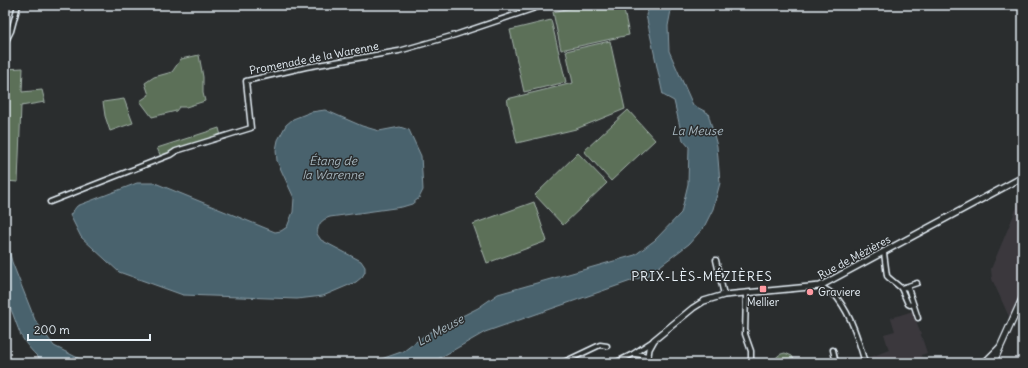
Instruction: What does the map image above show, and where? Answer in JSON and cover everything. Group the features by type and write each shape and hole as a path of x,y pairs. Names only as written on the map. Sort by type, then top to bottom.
{"main road":[{"path":"993,363 1023,297"}],"street":[{"path":"5,43 11,31 18,5"},
{"name":"Promenade de la Warenne","path":"50,202 170,156 176,151 251,128 246,80 306,67 399,51 455,35 544,5"},
{"name":"Rue de Mézières","path":"647,363 648,352 654,340 701,303 724,295 820,286 884,253 1023,177"},
{"path":"884,253 887,276 903,288 908,288 918,318"},
{"path":"716,260 724,295"},
{"path":"903,288 917,283"},
{"path":"820,286 837,298 845,310 856,334 865,363"},
{"path":"746,293 745,334 751,351 751,363"},
{"path":"616,363 654,340"},
{"path":"562,363 600,345 607,346"},
{"path":"984,363 1001,346"},
{"path":"639,350 648,352"},
{"path":"833,350 836,363"},
{"path":"633,354 648,352"}],"shaded area":[{"path":"1023,193 1023,326 1010,319 992,279 991,269"},
{"path":"913,311 927,353 921,355 923,363 867,363 866,359 889,350 884,334 895,331 891,318"}],"green space":[{"path":"584,5 623,5 629,35 561,50 553,12"},
{"path":"551,20 566,82 524,92 510,30"},
{"path":"610,41 625,109 576,129 517,143 507,99 573,83 566,51"},
{"path":"199,55 205,101 186,107 179,107 176,111 152,117 140,101 149,95 145,83 154,77 172,72 181,59"},
{"path":"23,68 22,92 42,90 45,102 21,106 18,182 5,181 5,69"},
{"path":"124,99 133,123 110,131 105,116 103,102"},
{"path":"628,110 655,140 611,181 584,151"},
{"path":"219,128 221,136 161,157 157,148"},
{"path":"578,153 607,183 563,225 535,195"},
{"path":"534,202 547,241 487,263 473,224"},
{"path":"785,353 792,356 796,363 774,363 778,356"}],"water":[{"name":"La Meuse","path":"650,5 672,5 668,26 669,51 693,105 708,113 717,146 720,183 713,209 704,227 689,244 648,275 485,332 431,363 370,363 404,351 425,335 478,308 498,294 635,255 655,240 681,213 688,184 689,147 683,140 674,101 663,95 646,15"},
{"name":"Étang de la Warenne","path":"325,110 362,126 379,131 400,127 409,130 421,156 423,190 419,198 412,204 402,207 330,217 322,221 319,225 317,234 321,240 361,261 365,267 365,272 362,277 356,282 323,296 297,299 183,295 119,272 81,237 70,215 77,206 137,183 155,183 275,232 281,231 287,227 293,212 294,198 277,161 276,150 278,140 286,125 293,119 311,112"},
{"path":"5,234 12,262 35,320 54,346 88,363 44,363 30,349 20,333 10,306 5,298"}],"waterway":[{"path":"1019,363 1023,359"}],"place":[{"name":"Mellier","path":"763,289"},
{"name":"Graviere","path":"810,292"}],"district":[{"name":"PRIX-LÈS-MÉZIÈRES","path":"702,276"}]}
